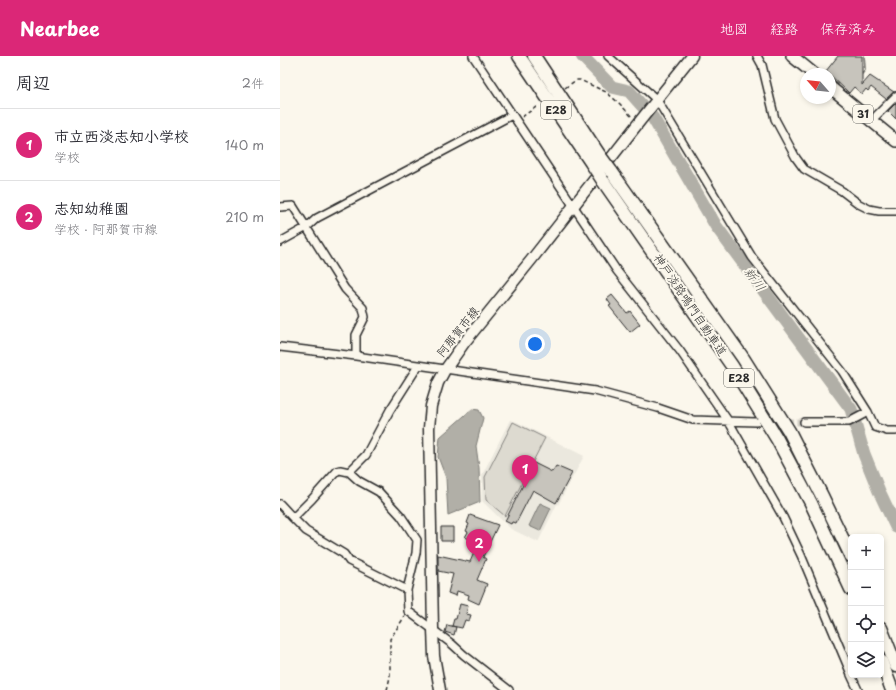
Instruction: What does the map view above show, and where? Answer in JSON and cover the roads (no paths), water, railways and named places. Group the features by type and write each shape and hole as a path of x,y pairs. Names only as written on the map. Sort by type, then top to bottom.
{"highway":[{"name":"神戸淡路鳴門自動車道","path":"519,56 596,160 611,171 743,358 789,432 848,550"},
{"name":"神戸淡路鳴門自動車道","path":"534,56 596,160 603,180 727,360 777,439 811,502 848,582"},
{"path":"884,636 896,666"},
{"path":"884,669 892,690"}],"main road":[{"name":"阿那賀市線","path":"440,690 434,656 429,428 431,406 438,383 445,370 464,343 532,260 692,56"},
{"path":"792,56 807,68"},
{"name":"31","path":"836,92 896,141"}],"street":[{"path":"473,56 616,271 680,352 729,422 783,517 802,555 848,667"},
{"path":"608,56 655,103 752,258 842,371 868,412 875,427 887,431 896,430"},
{"path":"757,56 762,65 774,120 804,170 842,191 858,204 869,209 879,211 896,211"},
{"path":"871,121 896,96"},
{"path":"280,242 307,227 317,218 514,118"},
{"path":"280,207 293,206 345,290 363,308 365,317 356,335 356,356"},
{"path":"280,347 356,356 595,391 658,408 693,420 756,422"},
{"path":"349,472 366,455 390,410 418,366"},
{"path":"804,422 849,422 868,412"},
{"path":"293,518 337,471 340,470 349,472 359,481 379,492 401,516 417,540 416,553 407,590 408,611 433,629 509,690"},
{"path":"280,504 306,531 344,554 349,561 407,590"},
{"path":"417,540 431,534"},
{"path":"853,678 858,690"}],"waterway":[{"name":"新川","path":"582,56 612,87 629,91 653,118 716,226 851,409 864,454 896,527"},
{"path":"860,76 865,70 864,56"},
{"path":"836,83 838,84 840,82"}],"tunnel":[{"path":"765,422 804,422"}],"place":[{"name":"市立西淡志知小学校","path":"525,488"},
{"name":"志知幼稚園","path":"479,562"}]}
